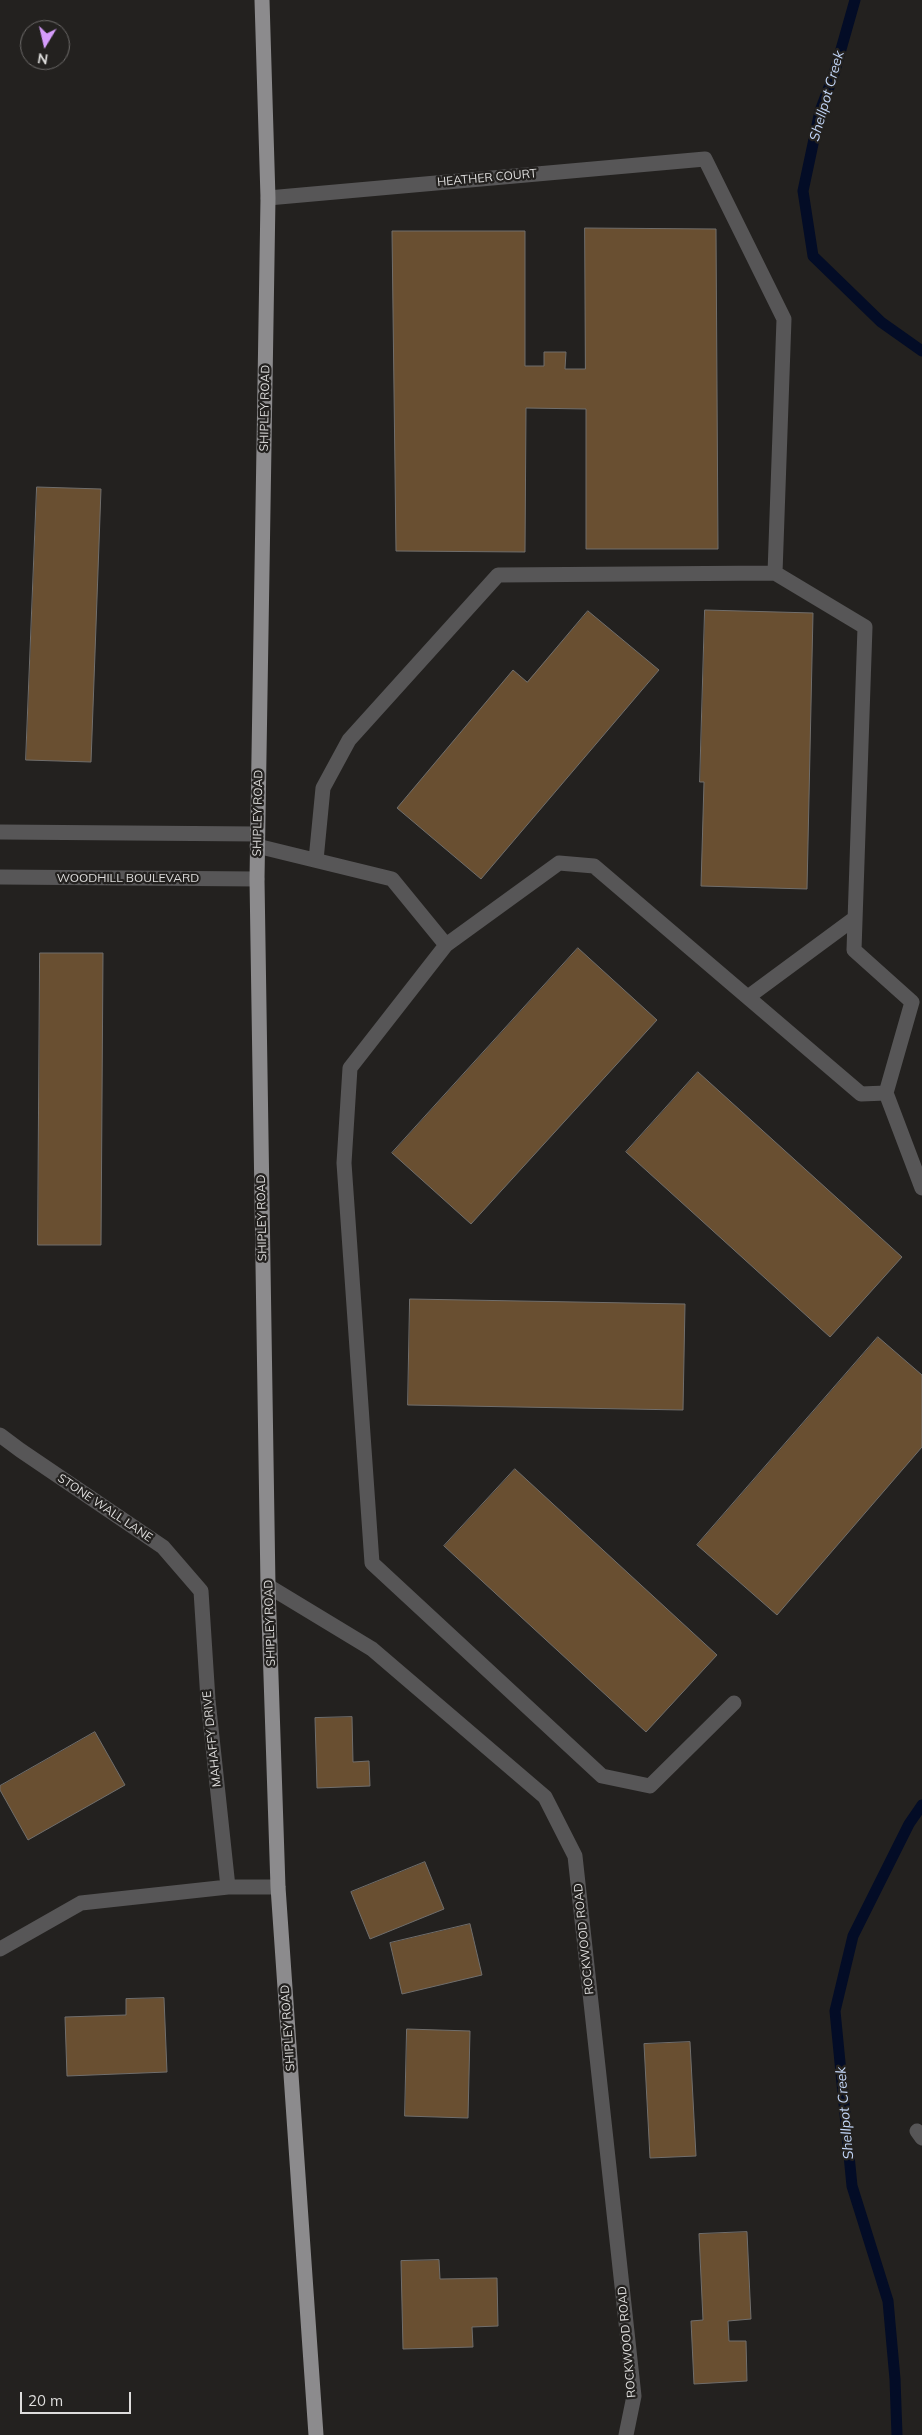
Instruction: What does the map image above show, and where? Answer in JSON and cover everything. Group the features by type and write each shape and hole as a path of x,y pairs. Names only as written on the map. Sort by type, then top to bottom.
{"main road":[{"name":"SHIPLEY ROAD","path":"262,0 268,198 257,879 268,1586 278,1887 316,2435"}],"street":[{"name":"HEATHER COURT","path":"268,198 706,158 784,318 775,572"},
{"path":"316,860 323,788 349,740 498,575 775,572 865,626 854,950 912,1002 886,1093 922,1188"},
{"path":"0,832 257,840 316,860 392,879 446,945"},
{"path":"734,1702 650,1786 602,1776 372,1563 344,1163 350,1068 446,945 559,863 594,866 861,1094 886,1093"},
{"name":"WOODHILL BOULEVARD","path":"0,877 257,879"},
{"path":"748,996 855,918"},
{"name":"STONE WALL LANE","path":"0,1435 163,1547 201,1591"},
{"name":"ROCKWOOD ROAD","path":"268,1586 372,1649 545,1797 574,1856 634,2396 626,2435"},
{"name":"MAHAFFY DRIVE","path":"201,1591 208,1700 228,1887"},
{"path":"0,1949 81,1904 228,1887 278,1887"}],"building":[{"path":"585,228 716,229 718,549 586,549 586,409 526,408 525,552 396,551 392,231 525,231 525,366 544,366 544,352 566,352 565,369 585,369"},
{"path":"37,487 101,489 91,762 26,760"},
{"path":"705,610 813,613 807,889 701,886 704,782 700,782"},
{"path":"588,611 659,670 481,879 397,808 513,670 527,682"},
{"path":"578,948 657,1020 471,1224 392,1153"},
{"path":"40,953 103,953 101,1245 38,1245"},
{"path":"698,1072 902,1257 830,1337 626,1152"},
{"path":"410,1299 685,1304 683,1410 408,1405"},
{"path":"878,1337 922,1375 922,1447 777,1615 697,1545"},
{"path":"515,1469 717,1655 646,1732 444,1546"},
{"path":"352,1717 353,1762 369,1761 370,1786 317,1788 315,1718"},
{"path":"95,1732 125,1785 28,1840 0,1790 0,1786"},
{"path":"425,1862 444,1909 370,1939 351,1892"},
{"path":"470,1924 482,1975 402,1994 390,1943"},
{"path":"164,1998 167,2072 67,2076 65,2017 126,2015 126,1999"},
{"path":"407,2029 470,2031 468,2118 405,2116"},
{"path":"690,2042 696,2156 650,2158 644,2044"},
{"path":"747,2232 751,2319 728,2321 729,2341 746,2341 747,2381 694,2384 691,2321 703,2320 699,2234"},
{"path":"439,2260 440,2279 497,2278 498,2326 472,2327 473,2347 403,2349 401,2261"}],"waterway":[{"name":"Shellpot Creek","path":"855,0 834,74 820,111 803,191 813,256 881,322 922,351"},
{"name":"Shellpot Creek","path":"897,2435 895,2379 888,2301 852,2186 835,2011 853,1936 909,1824 922,1805"}]}
